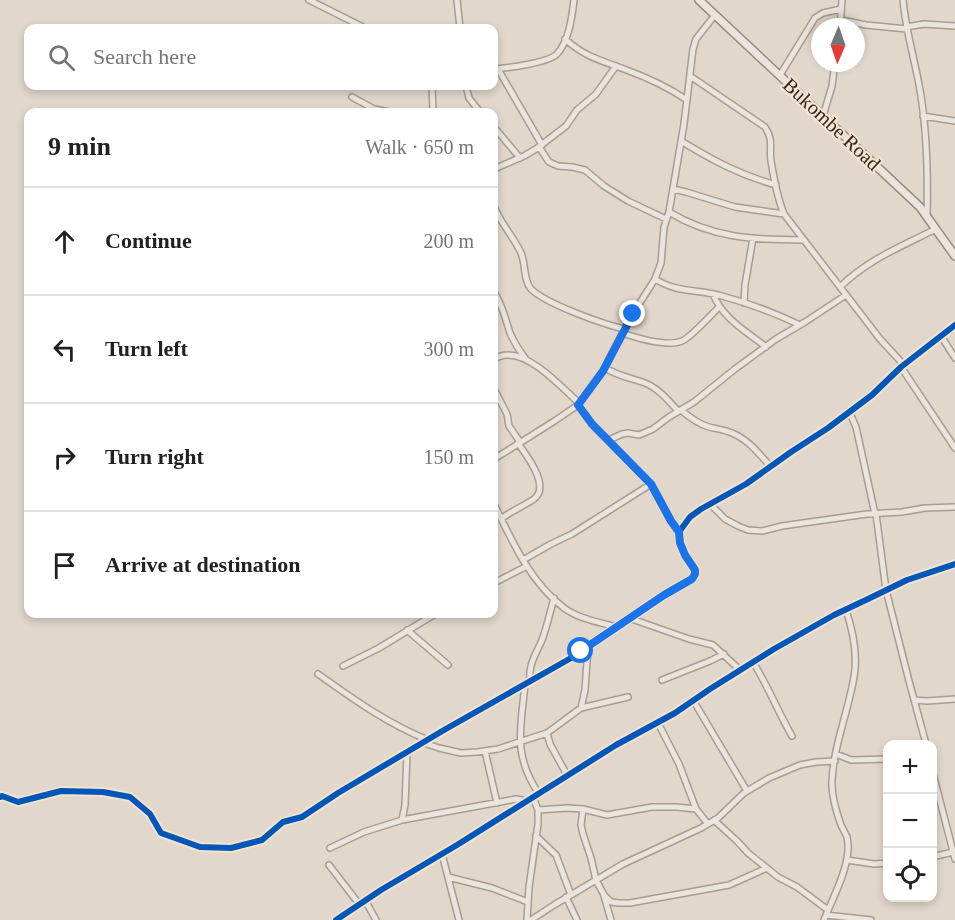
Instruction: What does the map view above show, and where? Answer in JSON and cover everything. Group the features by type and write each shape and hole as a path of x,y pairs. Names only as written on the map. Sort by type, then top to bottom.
{"main road":[{"name":"Bukombe Road","path":"705,2 715,15 920,207 955,256"}],"street":[{"path":"309,0 357,24"},
{"path":"323,7 327,0"},
{"path":"457,0 460,24"},
{"path":"498,69 542,61 556,56 565,39 574,0"},
{"path":"840,18 842,0"},
{"path":"903,0 921,96 927,217"},
{"path":"780,75 815,18 823,13 841,9"},
{"path":"498,456 578,404 604,368 623,331 655,279 661,263 664,227 669,212 681,141 693,49 696,39 715,15"},
{"path":"865,25 907,28 924,24 955,26"},
{"path":"565,39 586,55 672,89 687,100"},
{"path":"498,167 541,146 566,126 577,110 596,94 616,66"},
{"path":"498,72 549,162 558,166 585,170 621,197 666,219"},
{"path":"823,116 834,72"},
{"path":"690,75 765,128 770,136 771,158 779,201 784,214 903,366 955,448"},
{"path":"432,90 433,108"},
{"path":"467,90 474,108"},
{"path":"352,97 372,108"},
{"path":"923,116 955,121"},
{"path":"498,132 520,158"},
{"path":"681,141 731,170 776,185"},
{"path":"673,189 735,207 784,214"},
{"path":"669,212 706,230 723,234 803,240"},
{"path":"498,215 521,253 528,283 532,289 550,301 600,322 658,341 678,342 688,337 719,307"},
{"path":"840,287 852,275 870,263 936,229"},
{"path":"744,303 753,238"},
{"path":"655,279 677,289 713,294 744,303 800,325"},
{"path":"713,294 719,307 729,318 766,347"},
{"path":"609,440 622,434 639,435 645,432 694,402 766,347 846,295"},
{"path":"498,299 510,332 526,359"},
{"path":"679,532 690,517 746,484 872,395 903,366 955,325"},
{"path":"941,336 955,358"},
{"path":"0,797 18,802 61,791 103,792 130,797 150,814 161,833 200,847 231,848 262,840 283,822 302,818 338,793 571,658 694,576 694,567 685,555 680,543 679,532 651,484 592,424 578,404 538,366 510,354 498,357"},
{"path":"604,368 654,387 679,411 694,421 741,437 771,467"},
{"path":"498,397 507,414 509,426 539,477 540,487 535,498 512,510 501,519"},
{"path":"849,411 856,427 875,514 886,590 925,740"},
{"path":"498,580 551,544 572,534 651,484"},
{"path":"710,504 725,519 738,526 748,530 762,531 782,526 875,514 955,507"},
{"path":"498,513 531,573 554,598 565,608 589,620 616,627"},
{"path":"336,920 358,904 616,745 658,723 806,631 907,580 953,565 955,574"},
{"path":"528,920 538,810 536,795 520,753 520,742 529,672 554,598"},
{"path":"826,915 847,860 847,838 841,825 832,790 836,757 855,666 854,642 846,609"},
{"path":"343,666 428,618"},
{"path":"629,618 676,635 713,645 740,670"},
{"path":"408,630 448,665"},
{"path":"581,708 585,690 588,646"},
{"path":"662,680 724,654"},
{"path":"753,662 792,736"},
{"path":"318,674 379,716 440,748 461,753 498,749 547,733 581,708 628,697"},
{"path":"914,700 955,699"},
{"path":"693,700 747,791"},
{"path":"658,723 679,764 696,808 708,824"},
{"path":"547,733 550,744 567,776"},
{"path":"485,751 496,803"},
{"path":"402,820 405,805 407,753"},
{"path":"528,920 623,864 708,824 747,791 769,778 800,765 836,757 851,760 883,759"},
{"path":"937,787 955,859"},
{"path":"330,848 364,832 402,820 516,799 527,801"},
{"path":"538,810 567,807 608,815 652,807 696,808"},
{"path":"583,809 581,825 596,880 604,895 611,920"},
{"path":"714,820 748,853 778,877 797,887 826,915 871,920"},
{"path":"536,836 556,855 577,920"},
{"path":"937,855 953,849"},
{"path":"442,854 459,920"},
{"path":"847,860 883,863"},
{"path":"329,865 358,904"},
{"path":"604,895 611,902 630,903 729,885 767,868"},
{"path":"448,878 492,888 528,902"},
{"path":"365,900 376,920"}],"cycle path":[{"path":"0,797 18,802 61,791 103,792 130,797 150,814 161,833 200,847 231,848 262,840 283,822 302,817 444,730 571,658 664,595 692,579 695,570 685,555 680,543 679,532 690,517 746,484 828,428 872,395 901,367 955,325"},
{"path":"336,920 616,745 675,713 774,649 834,615 907,580 955,564"}],"route":[{"path":"581,651 679,585 692,579 695,574 694,567 680,543 679,532 651,484 592,424 578,405 603,371 633,314"}]}
